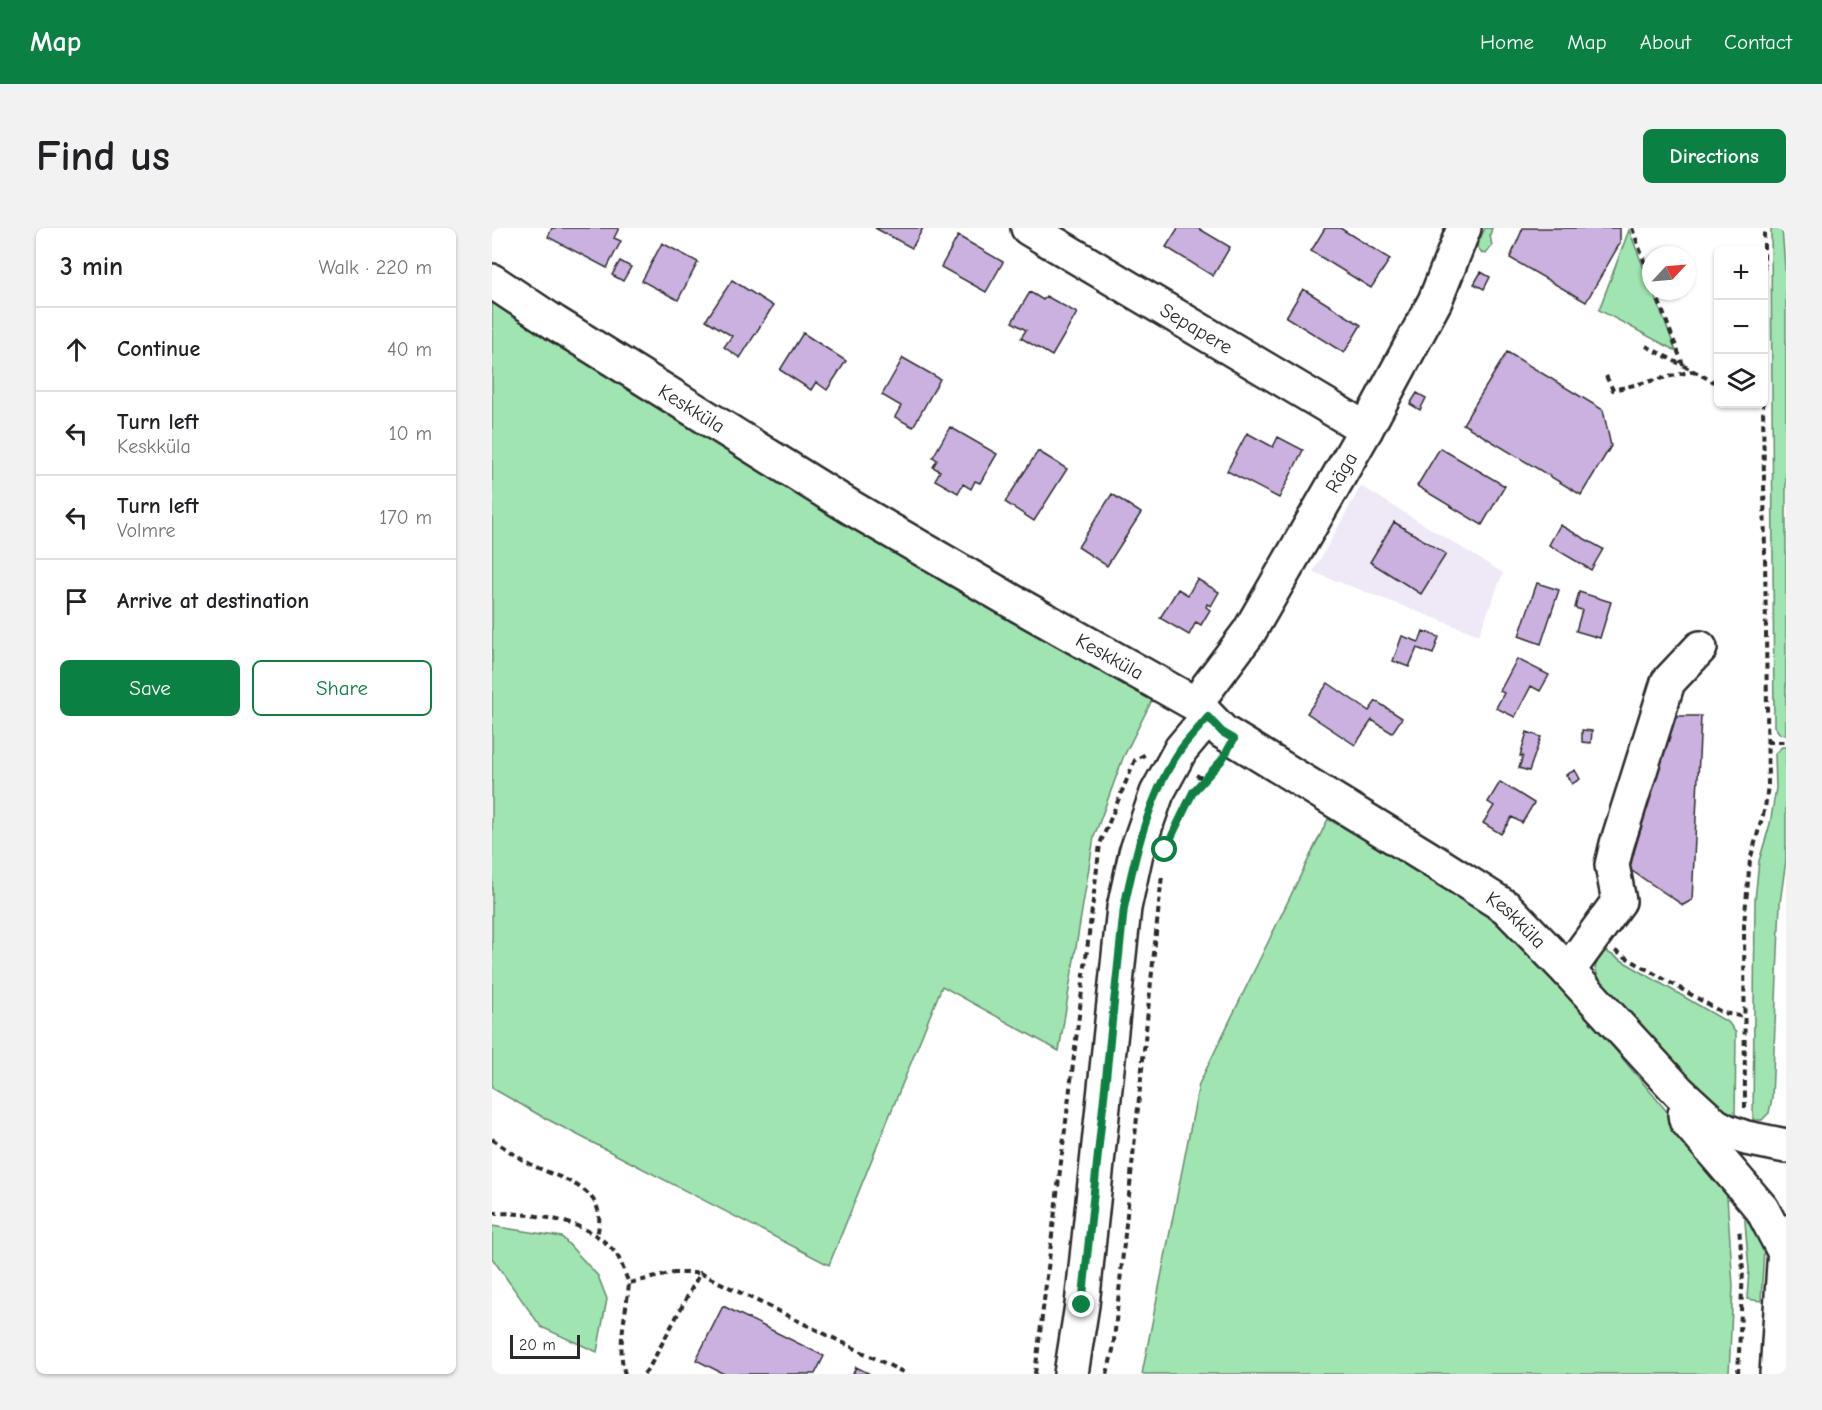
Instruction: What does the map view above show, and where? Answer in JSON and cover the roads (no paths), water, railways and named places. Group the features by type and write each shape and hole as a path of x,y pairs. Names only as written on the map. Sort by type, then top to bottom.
{"street":[{"name":"Sepapere","path":"1028,228 1064,237 1366,429"},
{"name":"Räga","path":"1071,1374 1082,1305 1126,897 1136,853 1157,793 1203,711 1208,688 1249,632 1366,429 1435,301 1464,228"},
{"name":"Keskküla","path":"492,281 555,323 852,508 1203,711 1222,732 1506,907 1679,1092 1715,1125 1746,1138 1786,1146"},
{"path":"1568,971 1619,901 1612,865 1668,682 1700,648"},
{"name":"Keskküla","path":"1679,1092 1686,1120 1762,1209 1785,1243"},
{"path":"1777,1374 1785,1243"}]}
